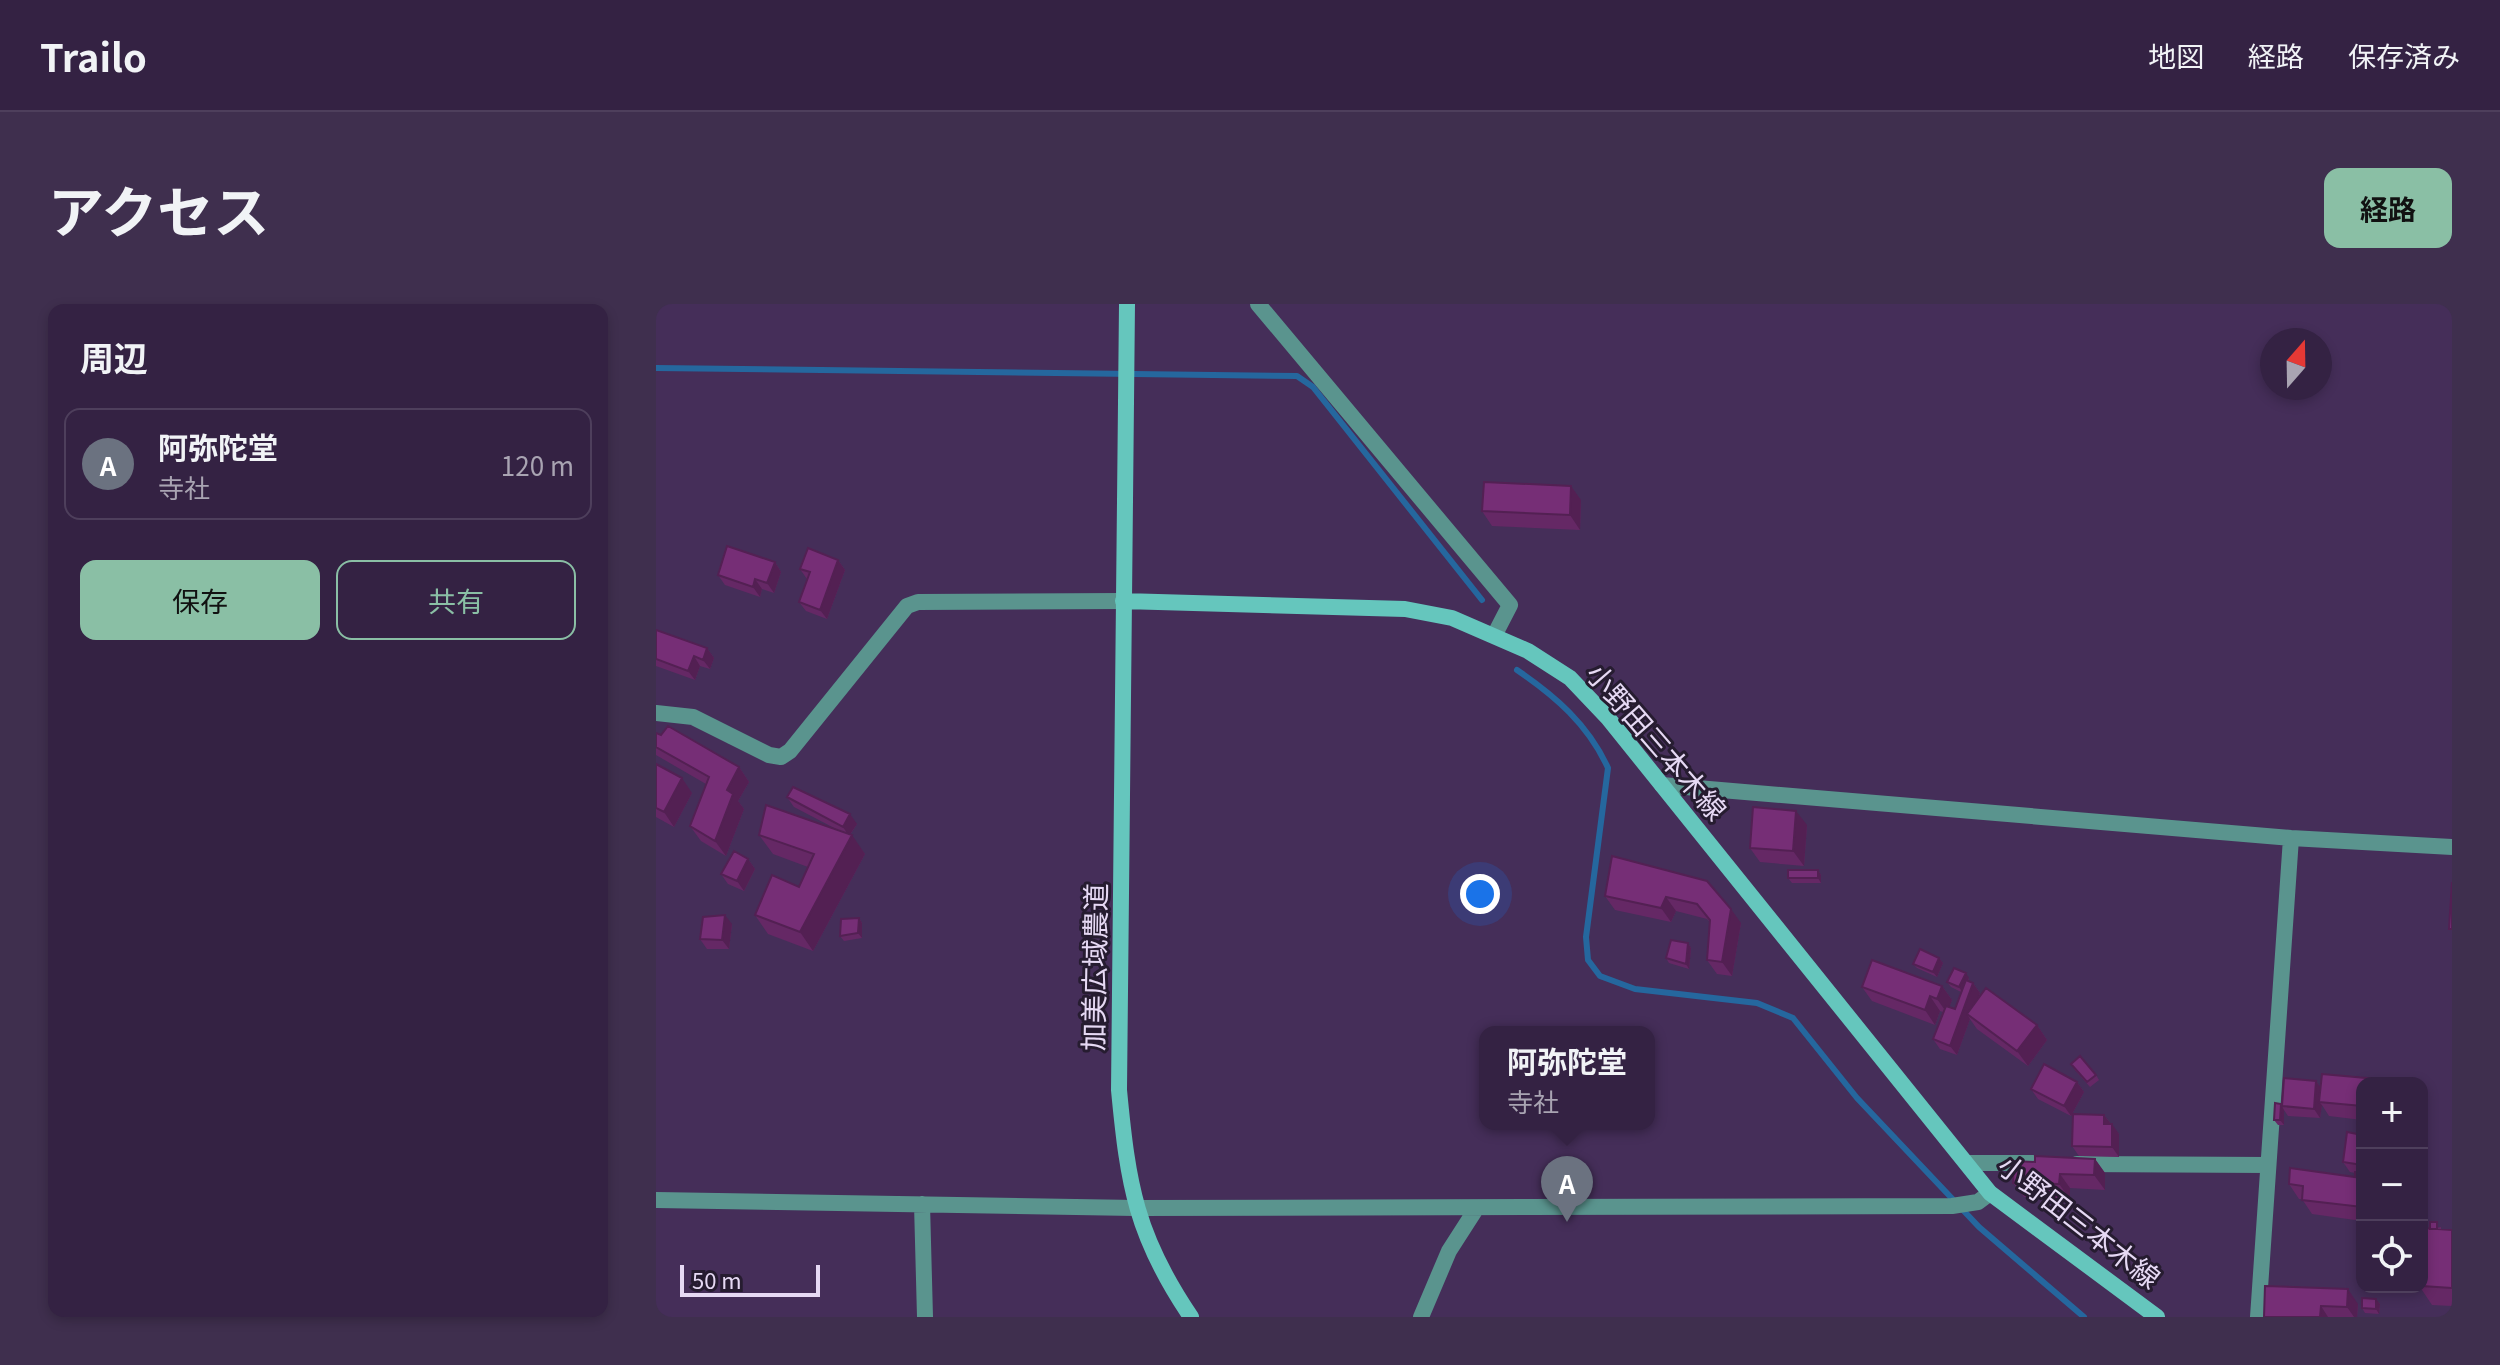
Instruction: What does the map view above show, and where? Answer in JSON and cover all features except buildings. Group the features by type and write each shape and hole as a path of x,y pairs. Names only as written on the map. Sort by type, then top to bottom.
{"main road":[{"path":"1123,601 1127,304"},
{"name":"小野田三本木線","path":"1123,601 1405,609 1452,618 1495,634 1570,678 1608,718 1990,1193 2157,1317"},
{"name":"加美広域農道","path":"1123,601 1119,1090 1126,1173 1135,1208 1161,1273 1191,1317"}],"street":[{"path":"1258,304 1510,605 1495,634"},
{"path":"656,713 693,717 769,755 781,757 790,751 907,606 918,602 1123,601"},
{"path":"1662,785 2291,838 2452,847"},
{"path":"2258,1317 2291,838"},
{"path":"1967,1163 2267,1165"},
{"path":"656,1200 1135,1208 1476,1209 1952,1206 1978,1202 1990,1193"},
{"path":"922,1204 925,1317"},
{"path":"1421,1317 1449,1251 1476,1209"}],"waterway":[{"path":"656,368 1297,376 1313,387 1482,600"},
{"path":"1517,670 1569,712 1591,738 1608,768 1586,937 1588,960 1600,976 1635,989 1757,1003 1793,1018 1857,1098 1979,1227 2084,1317"}],"place":[{"name":"阿弥陀堂","path":"1567,1222"}]}
